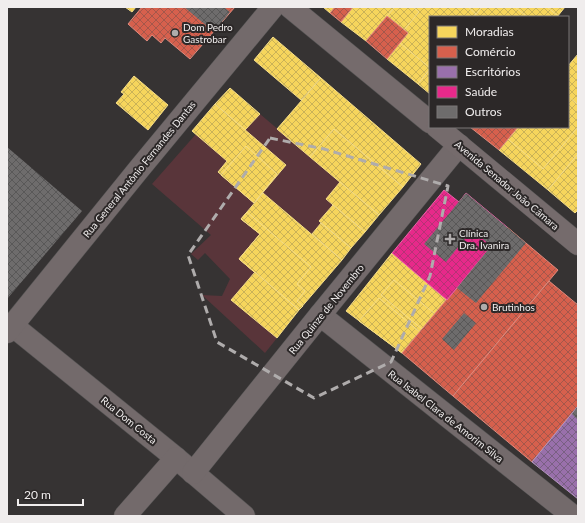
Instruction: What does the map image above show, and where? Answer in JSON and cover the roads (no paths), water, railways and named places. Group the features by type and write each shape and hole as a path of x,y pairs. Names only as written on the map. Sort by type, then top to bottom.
{"main road":[{"path":"290,7 429,121"},
{"name":"Avenida Senador João Câmara","path":"438,128 578,244"}],"street":[{"name":"Rua General Antônio Fernandes Dantas","path":"10,329 129,181 273,7"},
{"name":"Rua Quinze de Novembro","path":"193,473 459,145"},
{"name":"Rua Isabel Clara de Amorim Silva","path":"320,315 573,516"},
{"name":"Rua Dom Costa","path":"10,329 176,458 244,516"},
{"path":"125,516 176,458"}],"place":[{"name":"Dom Pedro Gastrobar","path":"175,33"},
{"name":"Clínica Dra. Ivanira","path":"450,239"},
{"name":"Brutinhos","path":"484,307"}]}
